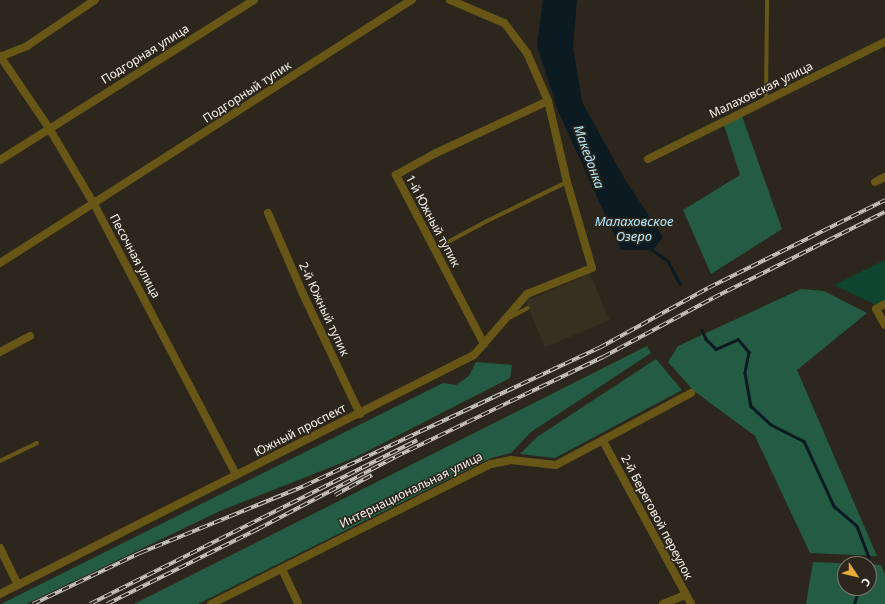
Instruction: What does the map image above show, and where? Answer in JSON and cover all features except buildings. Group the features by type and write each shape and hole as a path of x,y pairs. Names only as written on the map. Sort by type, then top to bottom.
{"street":[{"path":"0,56 27,46 95,0"},
{"name":"Подгорная улица","path":"0,160 254,0"},
{"name":"Подгорный тупик","path":"0,262 94,204 412,0"},
{"path":"450,0 504,24 527,53 548,100 566,182"},
{"name":"Малаховская улица","path":"648,159 885,42"},
{"name":"Песочная улица","path":"0,56 49,128 94,204 236,475"},
{"name":"1-й Южный тупик","path":"484,344 396,175 436,153 548,100"},
{"path":"875,182 885,177"},
{"name":"Южный проспект","path":"0,594 360,414 474,355 526,294 592,268 566,182"},
{"name":"2-й Южный тупик","path":"268,213 303,294 360,414"},
{"path":"885,304 876,309 885,325"},
{"path":"0,352 30,336"},
{"name":"Интернациональная улица","path":"211,604 386,515 491,464 511,460 556,465 691,393"},
{"name":"2-й Береговой переулок","path":"603,441 691,604"},
{"path":"0,548 18,585"},
{"path":"282,569 298,604"},
{"path":"663,604 685,595"}],"lane":[{"path":"766,101 767,0"},
{"path":"434,249 566,182"},
{"path":"503,321 528,308"},
{"path":"0,462 37,443"}],"shaded area":[{"path":"590,274 610,320 545,347 526,301"}],"green space":[{"path":"742,116 782,229 711,274 683,210 740,175 724,125"},
{"path":"885,260 885,300 876,305 834,285"},
{"path":"801,289 824,291 867,313 797,370 877,556 810,553 755,436 694,391 668,362 678,346"},
{"path":"647,346 651,353 531,432 511,453 491,458 198,604 134,604"},
{"path":"656,359 682,390 555,458 520,454 537,437"},
{"path":"476,362 512,365 510,378 354,458 220,511 26,604 1,604 443,383 456,385 469,376"},
{"path":"813,562 837,563 837,596 877,596 877,565 881,565 885,574 885,604 806,604"}],"water":[{"name":"Малаховское Озеро","path":"543,0 577,0 573,47 582,102 624,178 663,237 653,250 621,250 558,111 537,46"}],"waterway":[{"name":"Македонка","path":"651,249 668,261 680,284"},
{"name":"Македонка","path":"702,330 706,339 716,349 738,339 749,352 745,373 751,406 770,424 804,441 834,506 857,526 869,556"},
{"name":"Македонка","path":"854,604 856,596"}],"railway":[{"path":"33,604 140,553 304,486 599,348 708,288 885,200"},
{"path":"107,604 258,529 395,457 603,357 713,298 885,212"},
{"path":"90,604 417,440"},
{"path":"335,495 372,475"}]}
